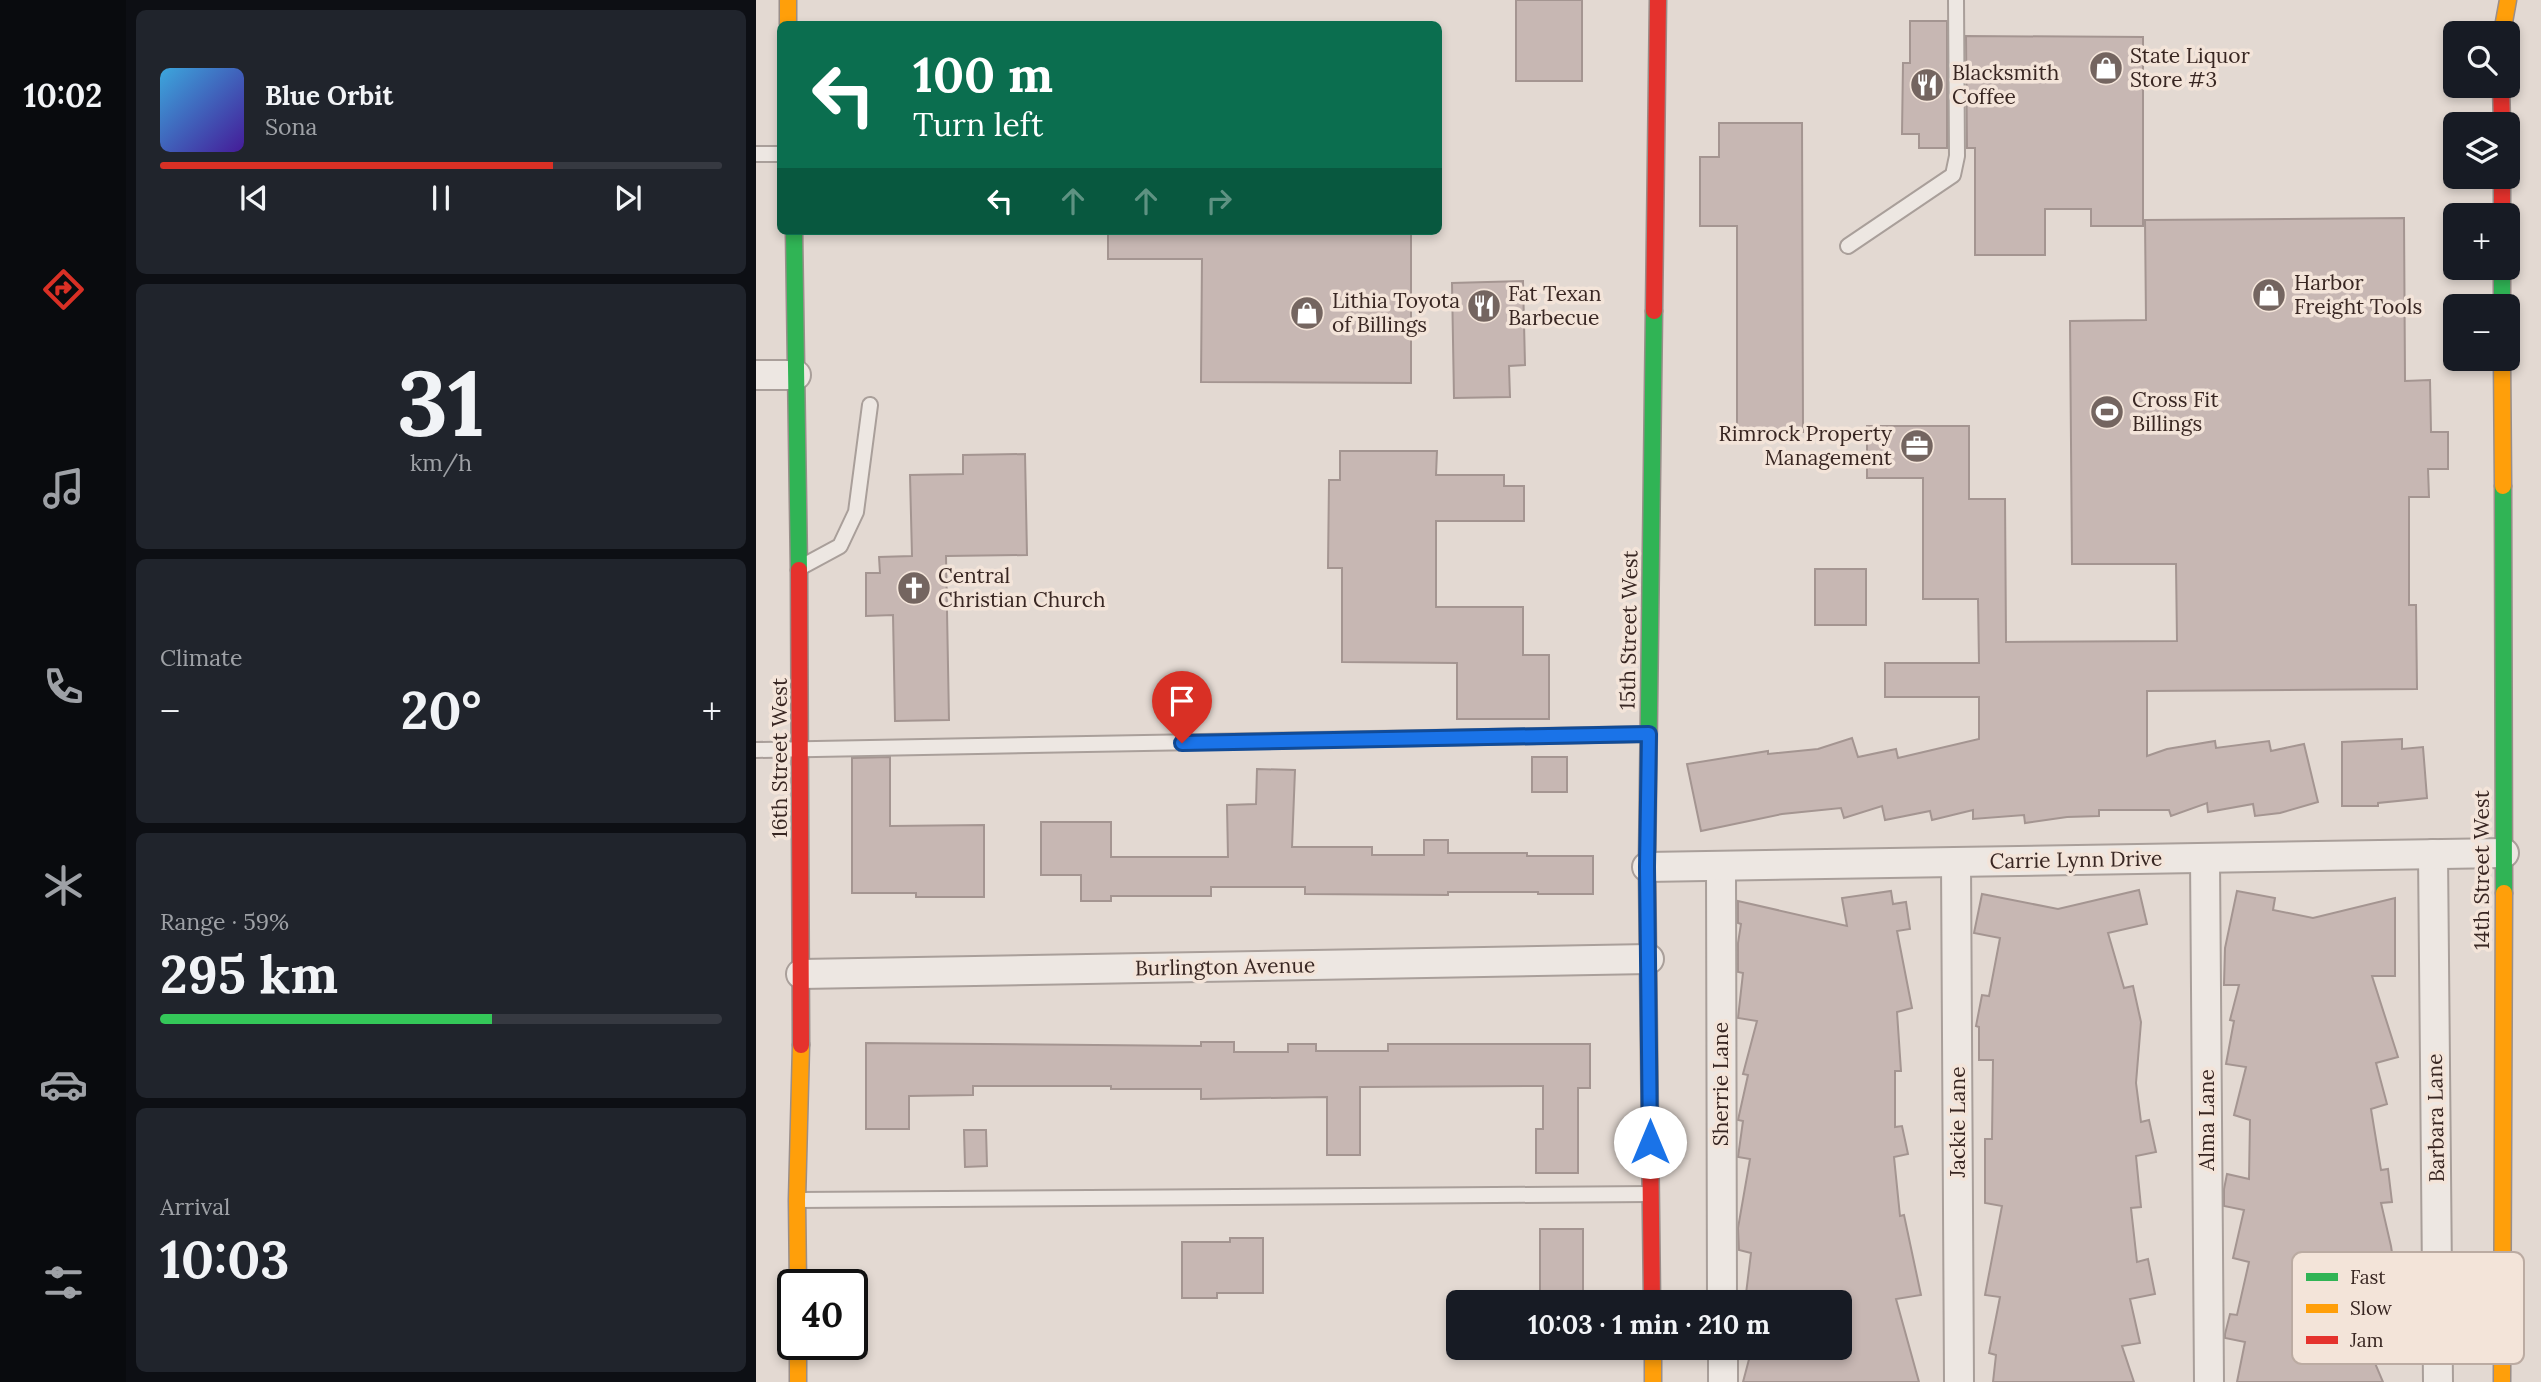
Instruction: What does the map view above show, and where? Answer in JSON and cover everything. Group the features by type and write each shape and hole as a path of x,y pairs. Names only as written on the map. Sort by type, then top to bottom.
{"street":[{"path":"788,0 788,21"},
{"name":"15th Street West","path":"1652,1290 1647,867 1658,0"},
{"path":"2504,21 2508,0"},
{"name":"16th Street West","path":"794,235 801,750 797,1269"},
{"name":"14th Street West","path":"2502,371 2502,1252"},
{"path":"756,375 796,375"},
{"name":"Carrie Lynn Drive","path":"1647,867 2504,853"},
{"name":"Barbara Lane","path":"2433,854 2437,1252"},
{"name":"Alma Lane","path":"2205,858 2209,1382"},
{"name":"Jackie Lane","path":"1956,862 1959,1382"},
{"name":"Sherrie Lane","path":"1721,866 1722,1290"},
{"name":"Burlington Avenue","path":"801,974 1648,959"},
{"path":"798,1360 798,1382"},
{"path":"1653,1360 1653,1382"},
{"path":"1723,1360 1723,1382"},
{"name":"Barbara Lane","path":"2438,1364 2438,1382"},
{"name":"14th Street West","path":"2502,1364 2502,1382"}],"lane":[{"path":"1848,246 1953,175 1957,156 1956,8 1945,0"},
{"path":"756,154 777,154"},
{"path":"799,568 840,546 856,512 870,404"},
{"path":"756,750 1649,734"},
{"path":"797,1200 1651,1194"}],"building":[{"path":"1516,0 1582,0 1582,81 1516,81"},
{"path":"1910,21 1947,21 1947,148 1919,148 1919,134 1902,134 1903,63 1910,63"},
{"path":"1966,36 2143,37 2143,226 2091,226 2091,209 2045,209 2045,255 1975,255 1975,148 1967,148"},
{"path":"1719,123 1802,123 1803,432 1737,432 1737,226 1700,226 1700,157 1719,157"},
{"path":"2404,218 2405,381 2430,380 2431,432 2448,432 2448,469 2428,469 2429,497 2409,497 2409,605 2416,605 2417,689 2147,691 2147,756 2167,749 2215,741 2216,748 2269,741 2271,751 2304,744 2318,802 2280,813 2255,816 2253,804 2208,812 2207,803 2171,816 2169,810 2099,810 2099,816 2025,823 2024,815 1973,819 1973,810 1932,820 1930,811 1885,820 1882,806 1844,818 1841,808 1782,814 1701,831 1687,764 1768,751 1768,754 1818,749 1852,738 1858,757 1896,749 1898,758 1979,739 1979,697 1885,697 1885,663 1979,663 1978,599 1923,599 1923,478 1867,478 1867,426 1969,426 1969,499 2005,499 2006,642 2177,641 2176,564 2072,564 2070,321 2146,320 2145,220"},
{"name":"Lithia Toyota of Billings","path":"1108,235 1411,235 1411,383 1201,382 1202,259 1108,259"},
{"path":"1523,281 1525,365 1509,366 1510,397 1454,398 1452,283"},
{"path":"1340,451 1437,451 1436,475 1504,475 1504,486 1524,486 1524,521 1436,521 1436,607 1523,607 1523,655 1549,655 1549,719 1457,719 1457,663 1342,662 1342,568 1328,568 1329,480 1340,480"},
{"path":"1025,454 1027,555 946,556 949,720 895,721 893,615 866,616 866,573 880,573 879,557 912,556 910,475 963,474 963,455"},
{"path":"1815,569 1866,569 1866,625 1815,625"},
{"path":"2402,739 2402,749 2423,747 2427,798 2378,803 2378,806 2342,806 2342,742"},
{"path":"890,757 890,826 984,825 984,897 852,893 852,758"},
{"path":"1532,757 1567,757 1567,792 1532,792"},
{"path":"1257,769 1295,770 1292,847 1372,847 1372,855 1424,855 1424,840 1448,840 1448,853 1593,856 1593,894 1305,894 1305,887 1211,887 1211,896 1111,896 1111,901 1081,901 1081,875 1041,875 1041,822 1111,822 1111,857 1228,857 1227,805 1256,804"},
{"path":"2139,890 2147,924 2108,933 2124,988 2133,986 2141,1022 2136,1083 2141,1122 2149,1120 2156,1152 2136,1156 2141,1207 2131,1208 2137,1262 2148,1259 2155,1294 2130,1299 2140,1343 2122,1346 2134,1382 1993,1382 1996,1355 1989,1353 2000,1297 1985,1295 2002,1206 1985,1203 1985,1139 1992,1139 1993,1060 1979,1060 1979,1027 1976,1026 1982,995 1989,996 2000,938 1974,933 1982,894 2058,909"},
{"path":"1891,891 1893,904 1906,902 1910,929 1897,931 1912,1008 1897,1012 1901,1071 1895,1071 1895,1127 1902,1126 1908,1154 1894,1157 1900,1216 1904,1215 1921,1295 1896,1299 1919,1382 1743,1382 1749,1360 1852,1360 1852,1290 1746,1290 1751,1253 1739,1250 1738,1228 1750,1159 1738,1157 1743,1121 1738,1120 1748,1075 1743,1074 1757,1021 1738,1018 1743,973 1738,972 1741,924 1738,923 1738,901 1847,926 1842,898"},
{"path":"2237,891 2275,898 2273,910 2313,918 2395,898 2395,976 2372,976 2398,1057 2376,1063 2387,1104 2371,1109 2381,1170 2388,1169 2392,1202 2381,1203 2392,1252 2292,1252 2292,1364 2375,1364 2383,1382 2237,1382 2245,1342 2225,1338 2225,1334 2230,1314 2237,1315 2249,1262 2233,1258 2244,1210 2224,1206 2224,1189 2227,1174 2249,1179 2250,1120 2234,1115 2246,1067 2226,1064 2234,1021 2230,1020 2239,985 2224,985 2225,948"},
{"path":"1201,1042 1234,1042 1234,1052 1288,1052 1288,1044 1316,1044 1316,1051 1388,1051 1388,1044 1590,1044 1590,1088 1578,1088 1578,1173 1536,1173 1536,1129 1543,1129 1543,1086 1360,1087 1360,1155 1327,1155 1327,1097 1201,1099 1201,1089 973,1086 973,1095 909,1096 909,1129 866,1129 866,1043 1201,1046"},
{"path":"964,1130 986,1130 987,1166 965,1167"},
{"path":"1540,1229 1583,1229 1583,1290 1540,1290"},
{"path":"1230,1238 1263,1238 1263,1293 1217,1293 1217,1298 1182,1298 1182,1242 1230,1242"}],"traffic: fast":[{"path":"794,235 799,570"},
{"path":"2502,280 2502,294"},
{"path":"1648,961 1654,311"},
{"path":"2503,486 2504,893"}],"traffic: slow":[{"path":"788,0 788,21"},
{"path":"2504,21 2508,0"},
{"path":"2502,371 2503,486"},
{"path":"2503,1252 2504,893"},
{"path":"798,1269 801,1045"},
{"path":"798,1360 798,1382"},
{"path":"1653,1360 1653,1382"},
{"path":"2502,1364 2502,1382"}],"traffic: jam":[{"path":"1654,311 1658,0"},
{"path":"2501,98 2502,112"},
{"path":"2502,189 2502,203"},
{"path":"799,570 801,1045"},
{"path":"1648,961 1652,1290"}],"place":[{"name":"State Liquor Store #3","path":"2106,68"},
{"name":"Blacksmith Coffee","path":"1927,85"},
{"name":"Harbor Freight Tools","path":"2269,295"},
{"name":"Fat Texan Barbecue","path":"1484,306"},
{"name":"Lithia Toyota of Billings","path":"1307,313"},
{"name":"Cross Fit Billings","path":"2107,412"},
{"name":"Rimrock Property Management","path":"1917,446"},
{"name":"Central Christian Church","path":"914,588"}],"route":[{"path":"1182,743 1649,734 1647,867 1650,1142"}]}
